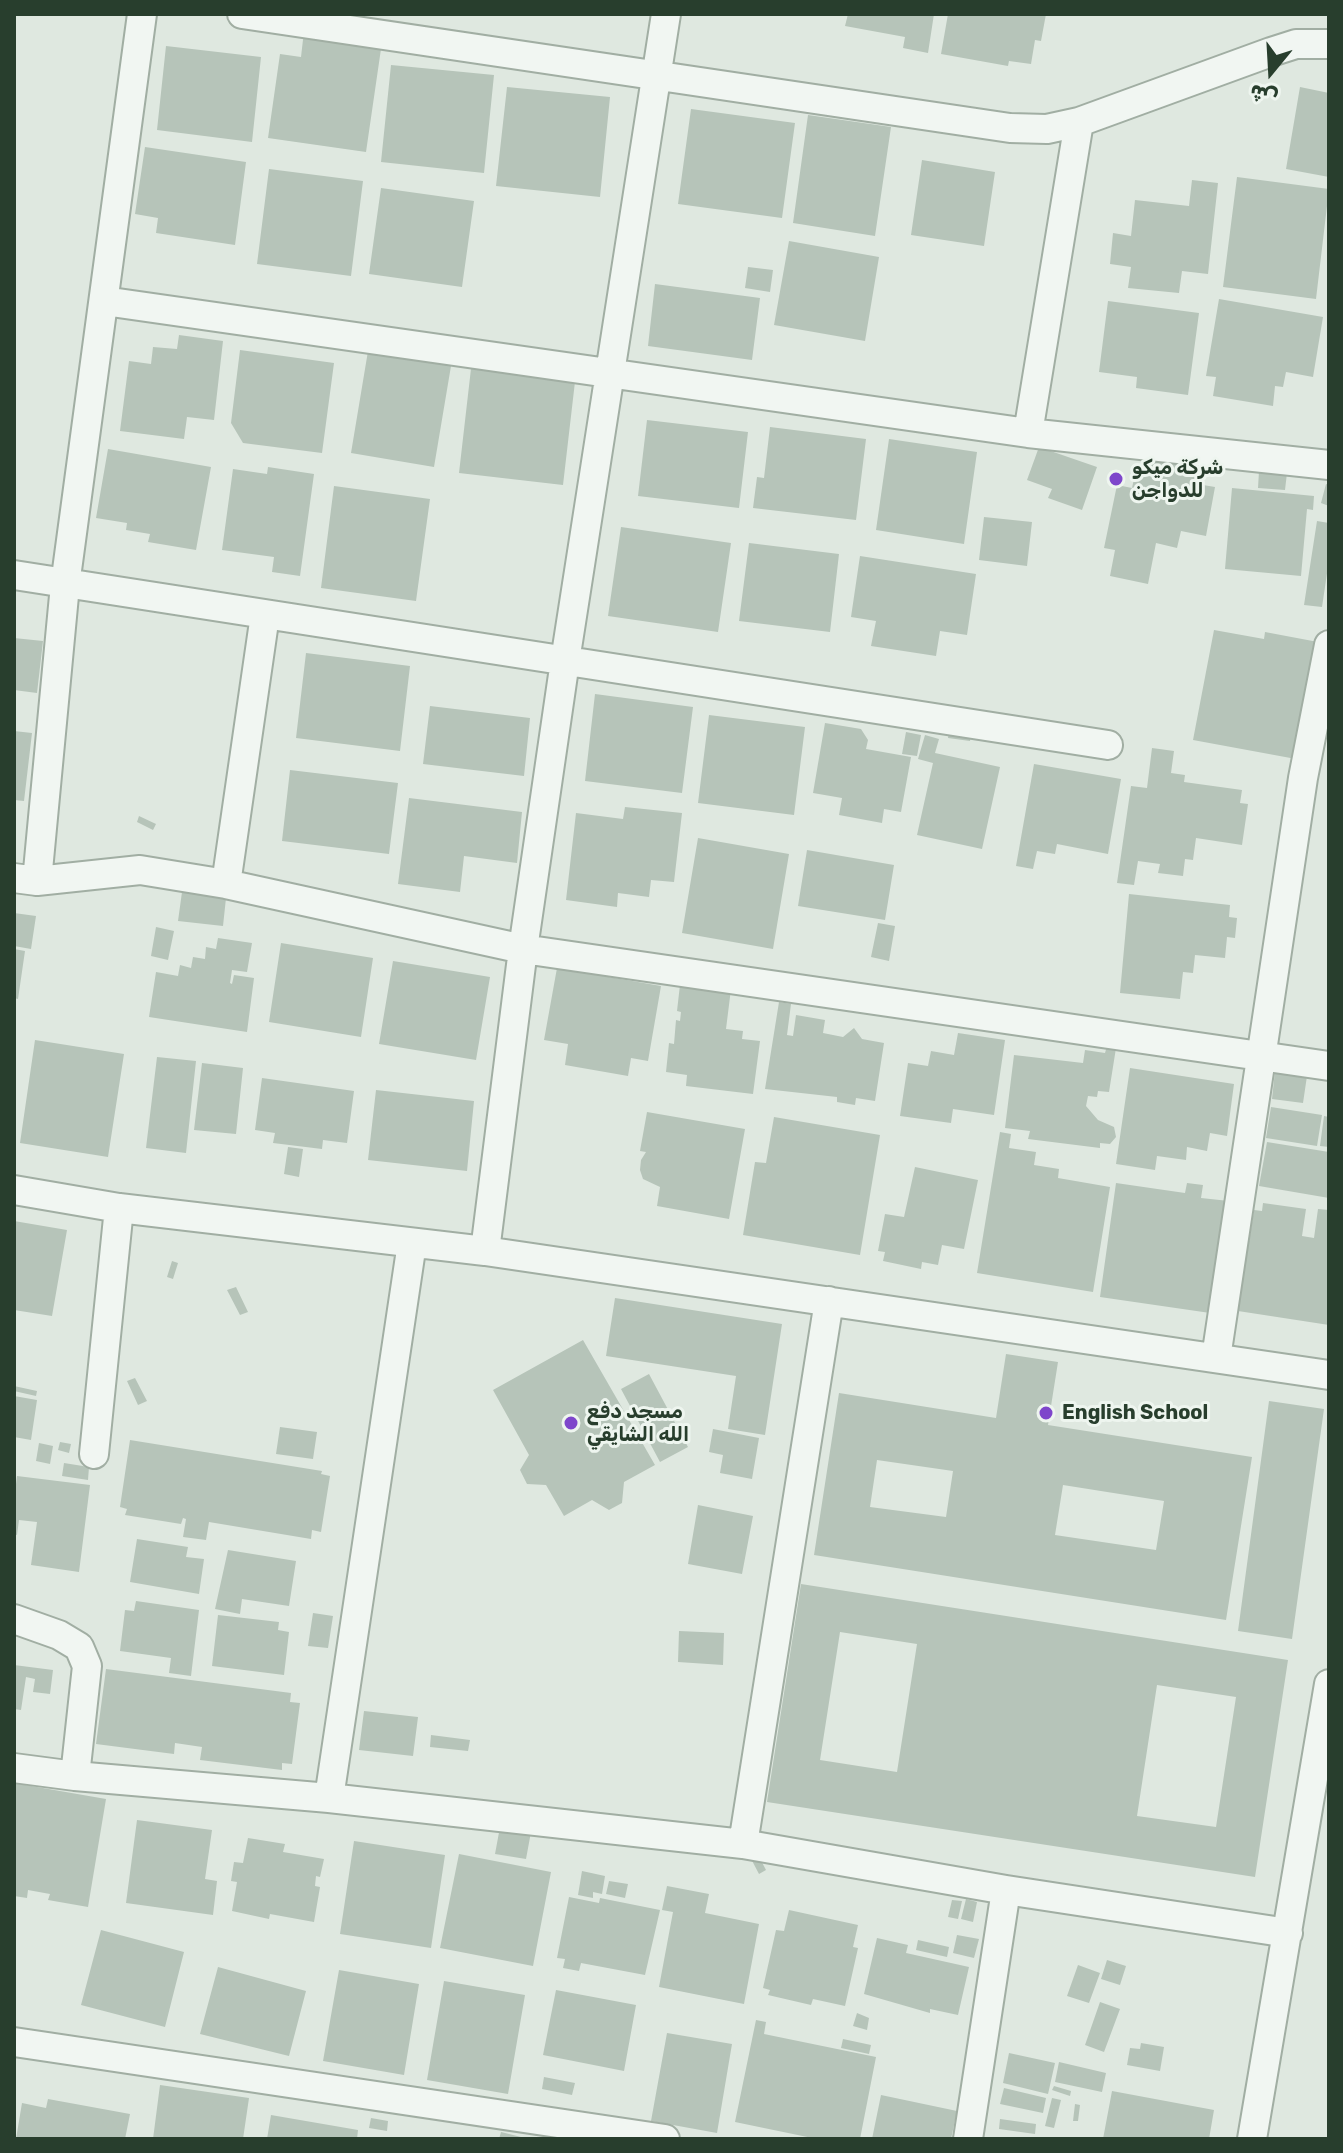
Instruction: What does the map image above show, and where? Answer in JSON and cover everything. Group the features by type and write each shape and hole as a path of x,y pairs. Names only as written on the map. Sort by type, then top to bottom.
{"street":[{"path":"142,14 25,880 140,870 226,884 523,949 1329,1066"},
{"path":"242,14 1010,128 1047,129 1079,122 1296,44 1329,44"},
{"path":"485,1251 523,949 565,661 666,14"},
{"path":"1028,433 1079,122"},
{"path":"104,301 1028,433 1329,465"},
{"path":"14,575 1108,745"},
{"path":"226,884 265,615"},
{"path":"1216,1358 1303,778 1329,645"},
{"path":"14,1190 119,1208 485,1251 1329,1375"},
{"path":"94,1454 119,1208"},
{"path":"329,1798 412,1243"},
{"path":"743,1844 829,1301"},
{"path":"14,1619 59,1635 79,1647 87,1666 75,1776"},
{"path":"1252,2139 1329,1684"},
{"path":"14,1768 329,1798 743,1844 1006,1890 1288,1933"},
{"path":"968,2139 1006,1890"},
{"path":"14,2042 665,2139"}],"building":[{"path":"848,14 934,14 928,53 903,48 905,37 845,26"},
{"path":"948,14 1046,14 1041,41 1035,40 1031,64 1009,61 1008,66 941,54"},
{"path":"304,31 382,42 366,152 268,138 280,54 301,57"},
{"path":"166,46 261,57 252,142 157,130"},
{"path":"391,65 494,75 484,173 381,162"},
{"path":"507,87 610,97 600,197 496,186"},
{"path":"1300,87 1329,93 1329,177 1286,169"},
{"path":"691,109 795,123 782,218 678,204"},
{"path":"808,115 891,127 875,236 793,223"},
{"path":"145,147 246,162 235,245 156,233 158,218 135,214"},
{"path":"922,160 995,172 984,246 911,235"},
{"path":"269,169 363,181 351,276 257,264"},
{"path":"1237,177 1329,189 1316,299 1223,287"},
{"path":"1192,180 1218,183 1208,274 1182,271 1179,293 1128,288 1131,267 1110,264 1113,233 1131,236 1135,200 1189,206"},
{"path":"381,188 474,201 462,287 369,274"},
{"path":"789,241 879,257 865,341 774,325"},
{"path":"748,267 773,270 770,292 745,288"},
{"path":"655,284 760,298 752,360 648,346"},
{"path":"1219,299 1323,317 1313,377 1286,372 1283,387 1275,386 1273,406 1213,396 1216,377 1206,376"},
{"path":"1108,301 1199,313 1188,395 1136,388 1137,377 1099,372"},
{"path":"179,335 223,341 214,420 187,417 184,439 120,431 129,361 151,364 153,347 177,349"},
{"path":"240,350 334,363 322,453 243,443 231,423"},
{"path":"368,351 451,366 434,467 351,453"},
{"path":"472,360 576,373 563,485 459,473"},
{"path":"647,420 748,432 739,508 638,496"},
{"path":"770,427 866,439 856,520 753,508 757,477 764,478"},
{"path":"889,439 977,452 964,544 876,530"},
{"path":"1039,447 1097,467 1082,510 1048,498 1052,489 1027,480"},
{"path":"108,449 211,467 196,550 148,542 150,534 126,530 127,523 96,518"},
{"path":"1148,455 1187,463 1186,473 1199,475 1197,484 1215,487 1206,536 1181,531 1177,548 1156,543 1148,584 1110,576 1115,550 1104,548 1117,485 1132,488 1137,465 1146,467"},
{"path":"268,467 314,474 300,576 272,572 274,557 222,550 233,469 267,474"},
{"path":"1259,471 1287,473 1285,490 1258,488"},
{"path":"1326,484 1329,485 1329,506 1321,503"},
{"path":"334,486 430,499 416,601 321,588"},
{"path":"1232,488 1314,496 1313,510 1307,509 1301,576 1225,569"},
{"path":"984,517 1032,522 1027,566 979,560"},
{"path":"1317,521 1329,523 1329,560 1322,607 1304,605"},
{"path":"621,527 731,543 718,632 608,616"},
{"path":"749,543 839,554 830,632 739,621"},
{"path":"860,556 976,574 967,635 940,631 936,656 871,646 876,621 851,617"},
{"path":"1214,630 1264,639 1265,632 1318,642 1296,759 1193,740"},
{"path":"14,638 43,641 37,693 14,690"},
{"path":"306,653 410,666 400,751 296,738"},
{"path":"595,694 693,707 682,793 585,781"},
{"path":"430,706 530,718 524,776 423,764"},
{"path":"709,715 805,727 794,815 698,803"},
{"path":"825,723 861,729 868,740 866,749 911,757 901,812 884,809 882,823 839,815 842,798 813,793"},
{"path":"950,723 972,726 970,741 948,738"},
{"path":"14,731 32,733 24,801 14,800"},
{"path":"906,732 921,735 917,756 902,754"},
{"path":"925,735 939,739 935,753 1000,767 982,849 917,835 933,763 918,759"},
{"path":"1152,748 1174,751 1171,773 1185,775 1184,782 1242,790 1240,803 1248,804 1242,845 1196,838 1193,860 1185,859 1183,876 1158,873 1160,864 1138,861 1134,885 1117,883 1131,786 1147,788"},
{"path":"1034,764 1121,779 1108,854 1057,844 1055,854 1037,851 1033,869 1016,866"},
{"path":"290,770 398,783 389,854 282,841"},
{"path":"409,798 522,812 517,863 464,856 460,892 398,884"},
{"path":"625,807 682,813 674,882 651,880 649,897 618,893 617,907 566,900 576,813 623,819"},
{"path":"139,816 156,824 153,830 137,822"},
{"path":"698,838 789,854 773,949 682,933"},
{"path":"807,850 894,865 885,920 798,906"},
{"path":"182,892 226,898 223,926 178,921"},
{"path":"1129,894 1230,905 1229,917 1237,918 1235,938 1227,937 1225,958 1195,955 1193,973 1183,972 1180,999 1120,993"},
{"path":"14,913 36,916 31,949 14,946"},
{"path":"878,923 895,926 889,961 871,957"},
{"path":"156,927 174,931 168,960 151,956"},
{"path":"218,938 252,943 247,972 232,970 230,983 234,975 254,978 247,1032 149,1017 156,972 178,976 180,965 191,968 193,957 205,959 206,947 216,949"},
{"path":"281,943 373,958 361,1037 269,1022"},
{"path":"14,949 25,951 18,999 14,998"},
{"path":"393,961 490,977 476,1060 379,1044"},
{"path":"557,968 661,986 648,1061 631,1058 628,1076 565,1065 568,1044 544,1040"},
{"path":"681,976 731,989 726,1029 743,1031 742,1039 760,1041 753,1094 686,1086 687,1075 666,1072 669,1043 674,1044 676,1020 680,1021 681,1012 677,1011"},
{"path":"779,1002 791,1004 787,1035 793,1036 796,1015 825,1020 823,1033 843,1037 854,1028 862,1039 884,1043 875,1101 856,1098 855,1105 837,1102 837,1097 765,1089"},
{"path":"958,1033 1005,1040 994,1115 953,1109 951,1123 900,1116 908,1063 928,1066 931,1051 954,1055"},
{"path":"35,1040 124,1054 108,1157 20,1143"},
{"path":"1107,1046 1116,1048 1109,1092 1098,1091 1097,1097 1088,1096 1086,1106 1098,1120 1114,1127 1116,1137 1110,1144 1100,1143 1100,1148 1028,1139 1030,1131 1005,1128 1014,1055 1083,1063 1085,1050 1105,1053"},
{"path":"157,1057 196,1061 186,1153 146,1148"},
{"path":"202,1063 243,1068 236,1134 194,1130"},
{"path":"1130,1068 1234,1084 1227,1136 1210,1133 1207,1151 1187,1147 1186,1160 1157,1156 1155,1170 1116,1164"},
{"path":"1275,1071 1307,1076 1303,1103 1272,1099"},
{"path":"262,1078 354,1091 347,1143 323,1140 322,1149 273,1143 275,1133 255,1130"},
{"path":"376,1090 474,1101 467,1171 368,1160"},
{"path":"1271,1107 1322,1115 1317,1146 1266,1138"},
{"path":"647,1112 745,1129 729,1219 657,1206 660,1187 643,1179 640,1170 646,1152 640,1151"},
{"path":"1324,1116 1329,1117 1329,1147 1320,1146"},
{"path":"774,1117 880,1135 860,1255 743,1235 755,1162 766,1163"},
{"path":"1000,1132 1011,1134 1009,1148 1036,1152 1034,1165 1059,1169 1058,1178 1110,1187 1093,1292 977,1273"},
{"path":"1267,1142 1329,1152 1329,1198 1259,1186"},
{"path":"288,1147 303,1149 299,1177 284,1174"},
{"path":"915,1167 978,1180 964,1249 942,1245 938,1265 922,1262 921,1269 883,1261 885,1252 878,1251 885,1214 904,1217"},
{"path":"1116,1183 1185,1193 1187,1183 1203,1185 1201,1198 1229,1201 1217,1314 1100,1297"},
{"path":"1263,1203 1306,1209 1302,1236 1314,1238 1318,1209 1329,1210 1329,1325 1238,1311 1254,1210 1262,1211"},
{"path":"14,1221 67,1230 52,1316 14,1310"},
{"path":"172,1261 178,1263 173,1279 167,1277"},
{"path":"236,1287 248,1312 240,1315 227,1290"},
{"path":"615,1298 782,1324 765,1435 728,1429 736,1376 606,1356"},
{"name":"مسجد دفع الله الشايقي","path":"583,1340 655,1465 624,1482 622,1503 609,1510 592,1500 564,1516 546,1485 527,1484 520,1470 529,1455 493,1390"},
{"path":"1006,1354 1058,1362 1048,1425 1252,1457 1226,1620 814,1555 839,1393 996,1418","holes":["877,1460 953,1471 946,1517 870,1507","1063,1485 1164,1501 1156,1550 1055,1535"]},
{"path":"649,1374 688,1447 660,1462 621,1389"},
{"path":"135,1378 147,1401 138,1405 127,1381"},
{"path":"14,1386 37,1391 36,1396 14,1391"},
{"path":"14,1396 37,1400 31,1440 14,1437"},
{"path":"1269,1401 1324,1409 1292,1639 1238,1631"},
{"path":"280,1427 317,1432 313,1459 276,1454"},
{"path":"713,1429 759,1438 752,1479 720,1473 723,1455 709,1452"},
{"path":"130,1440 322,1471 321,1474 330,1476 321,1532 312,1530 311,1539 209,1522 206,1540 183,1537 186,1519 183,1518 181,1524 125,1515 127,1509 120,1507"},
{"path":"60,1442 71,1444 69,1453 58,1450"},
{"path":"39,1443 53,1446 50,1464 36,1461"},
{"path":"64,1463 89,1467 88,1480 62,1476"},
{"path":"17,1476 90,1485 79,1572 31,1565 37,1522 19,1520 17,1535 14,1534 14,1484"},
{"path":"698,1505 753,1516 742,1574 688,1564"},
{"path":"137,1539 188,1547 186,1557 204,1559 199,1594 130,1582"},
{"path":"228,1550 296,1561 289,1606 242,1599 240,1614 215,1609"},
{"path":"801,1584 1288,1660 1255,1877 767,1802","holes":["840,1632 917,1644 897,1772 820,1760","1157,1685 1236,1697 1216,1827 1137,1816"]},
{"path":"136,1601 199,1610 191,1676 169,1673 171,1658 120,1651 125,1610 134,1611"},
{"path":"313,1613 333,1616 328,1648 308,1646"},
{"path":"218,1615 279,1622 278,1630 289,1632 284,1675 212,1666"},
{"path":"679,1631 724,1633 723,1665 678,1662"},
{"path":"14,1665 53,1670 50,1694 33,1692 35,1679 26,1677 21,1710 14,1709"},
{"path":"106,1669 291,1693 290,1702 300,1703 292,1764 282,1763 282,1770 200,1760 202,1747 175,1743 174,1754 96,1744"},
{"path":"364,1711 418,1717 413,1756 359,1750"},
{"path":"431,1735 470,1740 468,1751 430,1747"},
{"path":"14,1783 106,1799 88,1907 48,1900 50,1894 28,1890 27,1898 14,1896"},
{"path":"137,1820 212,1830 205,1879 217,1881 213,1915 126,1903"},
{"path":"500,1827 531,1832 526,1859 495,1854"},
{"path":"248,1838 285,1844 283,1852 324,1859 320,1877 316,1876 315,1886 320,1887 314,1922 270,1914 269,1919 232,1911 237,1882 231,1881 234,1862 243,1863"},
{"path":"354,1841 445,1855 431,1948 340,1934"},
{"path":"755,1849 766,1870 759,1874 748,1853"},
{"path":"459,1854 551,1872 533,1966 440,1948"},
{"path":"582,1871 605,1876 602,1894 593,1892 593,1898 578,1895"},
{"path":"609,1881 628,1884 625,1898 606,1894"},
{"path":"667,1886 709,1894 705,1913 759,1924 744,2004 659,1987 673,1912 662,1910"},
{"path":"569,1897 599,1903 600,1898 660,1910 645,1975 581,1963 579,1971 563,1968 565,1959 557,1958"},
{"path":"966,1899 977,1902 973,1922 961,1919"},
{"path":"952,1900 962,1901 958,1919 948,1917"},
{"path":"789,1910 858,1925 853,1947 858,1948 845,2006 813,1999 811,2005 768,1995 770,1990 763,1988 776,1930 784,1931"},
{"path":"101,1930 184,1952 165,2027 81,2005"},
{"path":"957,1935 979,1939 974,1958 953,1953"},
{"path":"877,1938 908,1945 906,1953 969,1967 958,2015 930,2009 930,2013 864,1994"},
{"path":"918,1940 949,1947 947,1957 916,1950"},
{"path":"1107,1960 1126,1966 1120,1985 1101,1979"},
{"path":"1078,1965 1100,1973 1089,2003 1067,1996"},
{"path":"218,1967 306,1991 289,2056 200,2034"},
{"path":"339,1970 419,1984 404,2075 323,2061"},
{"path":"444,1981 525,1995 508,2094 427,2080"},
{"path":"556,1990 636,2005 624,2071 543,2055"},
{"path":"1100,2002 1120,2009 1104,2052 1085,2045"},
{"path":"857,2013 869,2018 867,2030 853,2026"},
{"path":"756,2020 766,2022 764,2034 876,2057 860,2139 817,2139 735,2122"},
{"path":"667,2033 732,2044 717,2133 651,2121"},
{"path":"843,2039 871,2045 869,2054 841,2048"},
{"path":"1141,2043 1164,2047 1160,2071 1127,2065 1130,2048 1140,2049"},
{"path":"1009,2053 1055,2063 1048,2094 1003,2083"},
{"path":"1059,2062 1106,2073 1102,2092 1055,2082"},
{"path":"544,2077 575,2083 572,2095 542,2089"},
{"path":"160,2085 249,2098 243,2139 153,2139"},
{"path":"1054,2086 1071,2091 1070,2096 1052,2090"},
{"path":"1004,2088 1046,2098 1043,2113 1000,2104"},
{"path":"1112,2091 1214,2110 1209,2139 1103,2139"},
{"path":"881,2095 957,2111 951,2139 872,2139"},
{"path":"1052,2098 1061,2100 1054,2128 1045,2126"},
{"path":"48,2099 130,2114 125,2139 16,2139 22,2103 46,2108"},
{"path":"1075,2104 1080,2105 1078,2121 1073,2121"},
{"path":"271,2115 358,2130 357,2139 267,2139"},
{"path":"371,2118 388,2121 387,2131 369,2128"},
{"path":"1000,2119 1036,2124 1035,2134 999,2129"},
{"path":"501,2132 525,2138 525,2139 499,2139"}],"place":[{"name":"شركة ميكو للدواجن","path":"1116,479"},
{"name":"English School","path":"1046,1413"},
{"name":"مسجد دفع الله الشايقي","path":"571,1423"}]}
